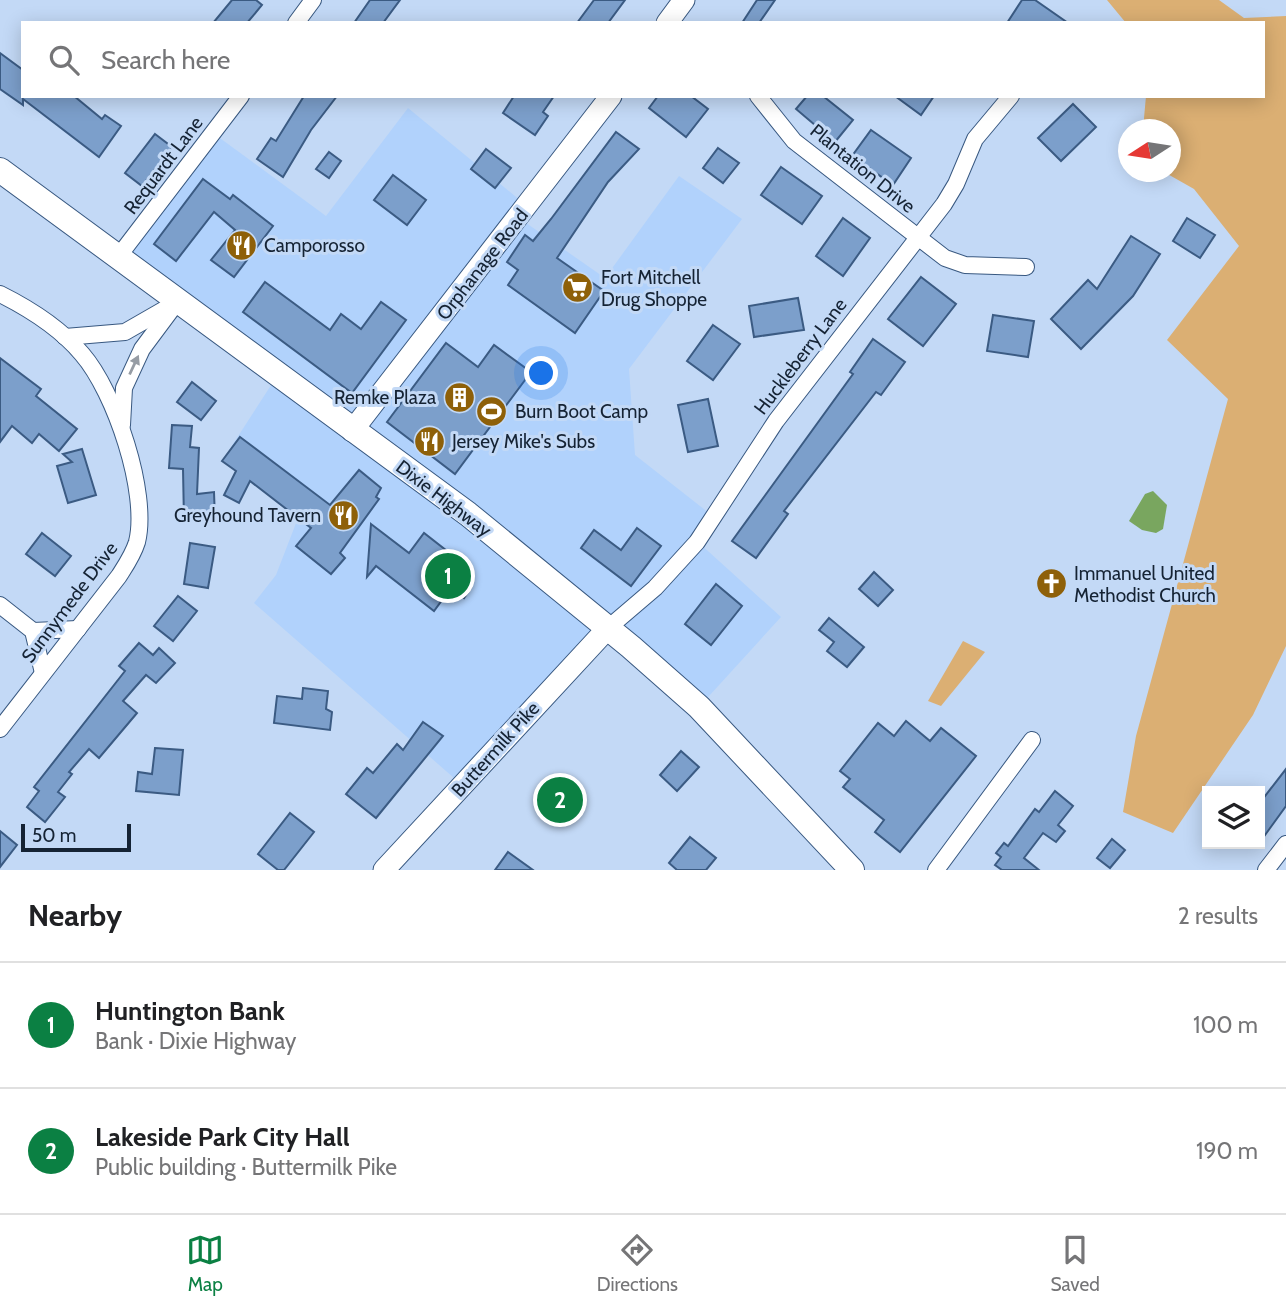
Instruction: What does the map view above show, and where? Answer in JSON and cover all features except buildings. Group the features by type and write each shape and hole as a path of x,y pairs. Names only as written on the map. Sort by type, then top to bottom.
{"main road":[{"path":"668,21 684,0"},
{"name":"Orphanage Road","path":"352,431 609,98"},
{"name":"Dixie Highway","path":"0,170 468,514 707,715 852,870"},
{"name":"Buttermilk Pike","path":"384,870 607,629"}],"street":[{"path":"297,21 313,0"},
{"name":"Requardt Lane","path":"118,257 239,98"},
{"name":"Plantation Drive","path":"760,98 794,141 917,238 957,263 1026,267"},
{"name":"Huckleberry Lane","path":"607,629 655,588 697,542 776,421 956,184 975,139 1009,98"},
{"name":"Sunnymede Drive","path":"0,294 24,306 65,337 94,371 122,431 136,491 137,542 120,576 0,729"},
{"path":"65,337 125,332 177,302"},
{"path":"122,431 124,388 142,349 177,302"},
{"path":"0,605 33,631 43,673"},
{"path":"33,631 78,629"},
{"path":"936,870 1032,740"},
{"path":"1266,870 1286,844"}],"shaded area":[{"path":"1107,0 1219,0 1244,18 1286,16 1286,646 1253,715 1205,786 1202,786 1202,790 1173,833 1123,812 1136,736 1228,399 1167,340 1239,246 1194,189 1181,182 1181,119 1144,119 1146,98 1265,98 1265,21 1124,21"},
{"path":"408,108 527,206 519,218 605,278 679,176 742,219 629,369 635,455 714,517 698,542 781,617 699,707 607,629 462,785 254,603 276,575 298,518 222,461 277,376 118,257 213,133 326,216"},
{"path":"1153,491 1167,505 1163,529 1156,533 1142,530 1129,521 1145,494"},
{"path":"963,641 985,652 941,706 928,701"}],"place":[{"name":"Camporosso","path":"241,245"},
{"name":"Fort Mitchell Drug Shoppe","path":"578,288"},
{"name":"Remke Plaza","path":"459,397"},
{"name":"Burn Boot Camp","path":"492,411"},
{"name":"Jersey Mike's Subs","path":"429,441"},
{"name":"Greyhound Tavern","path":"344,515"},
{"name":"Huntington Bank","path":"448,576"},
{"name":"Immanuel United Methodist Church","path":"1051,584"},
{"name":"Lakeside Park City Hall","path":"560,800"}]}
